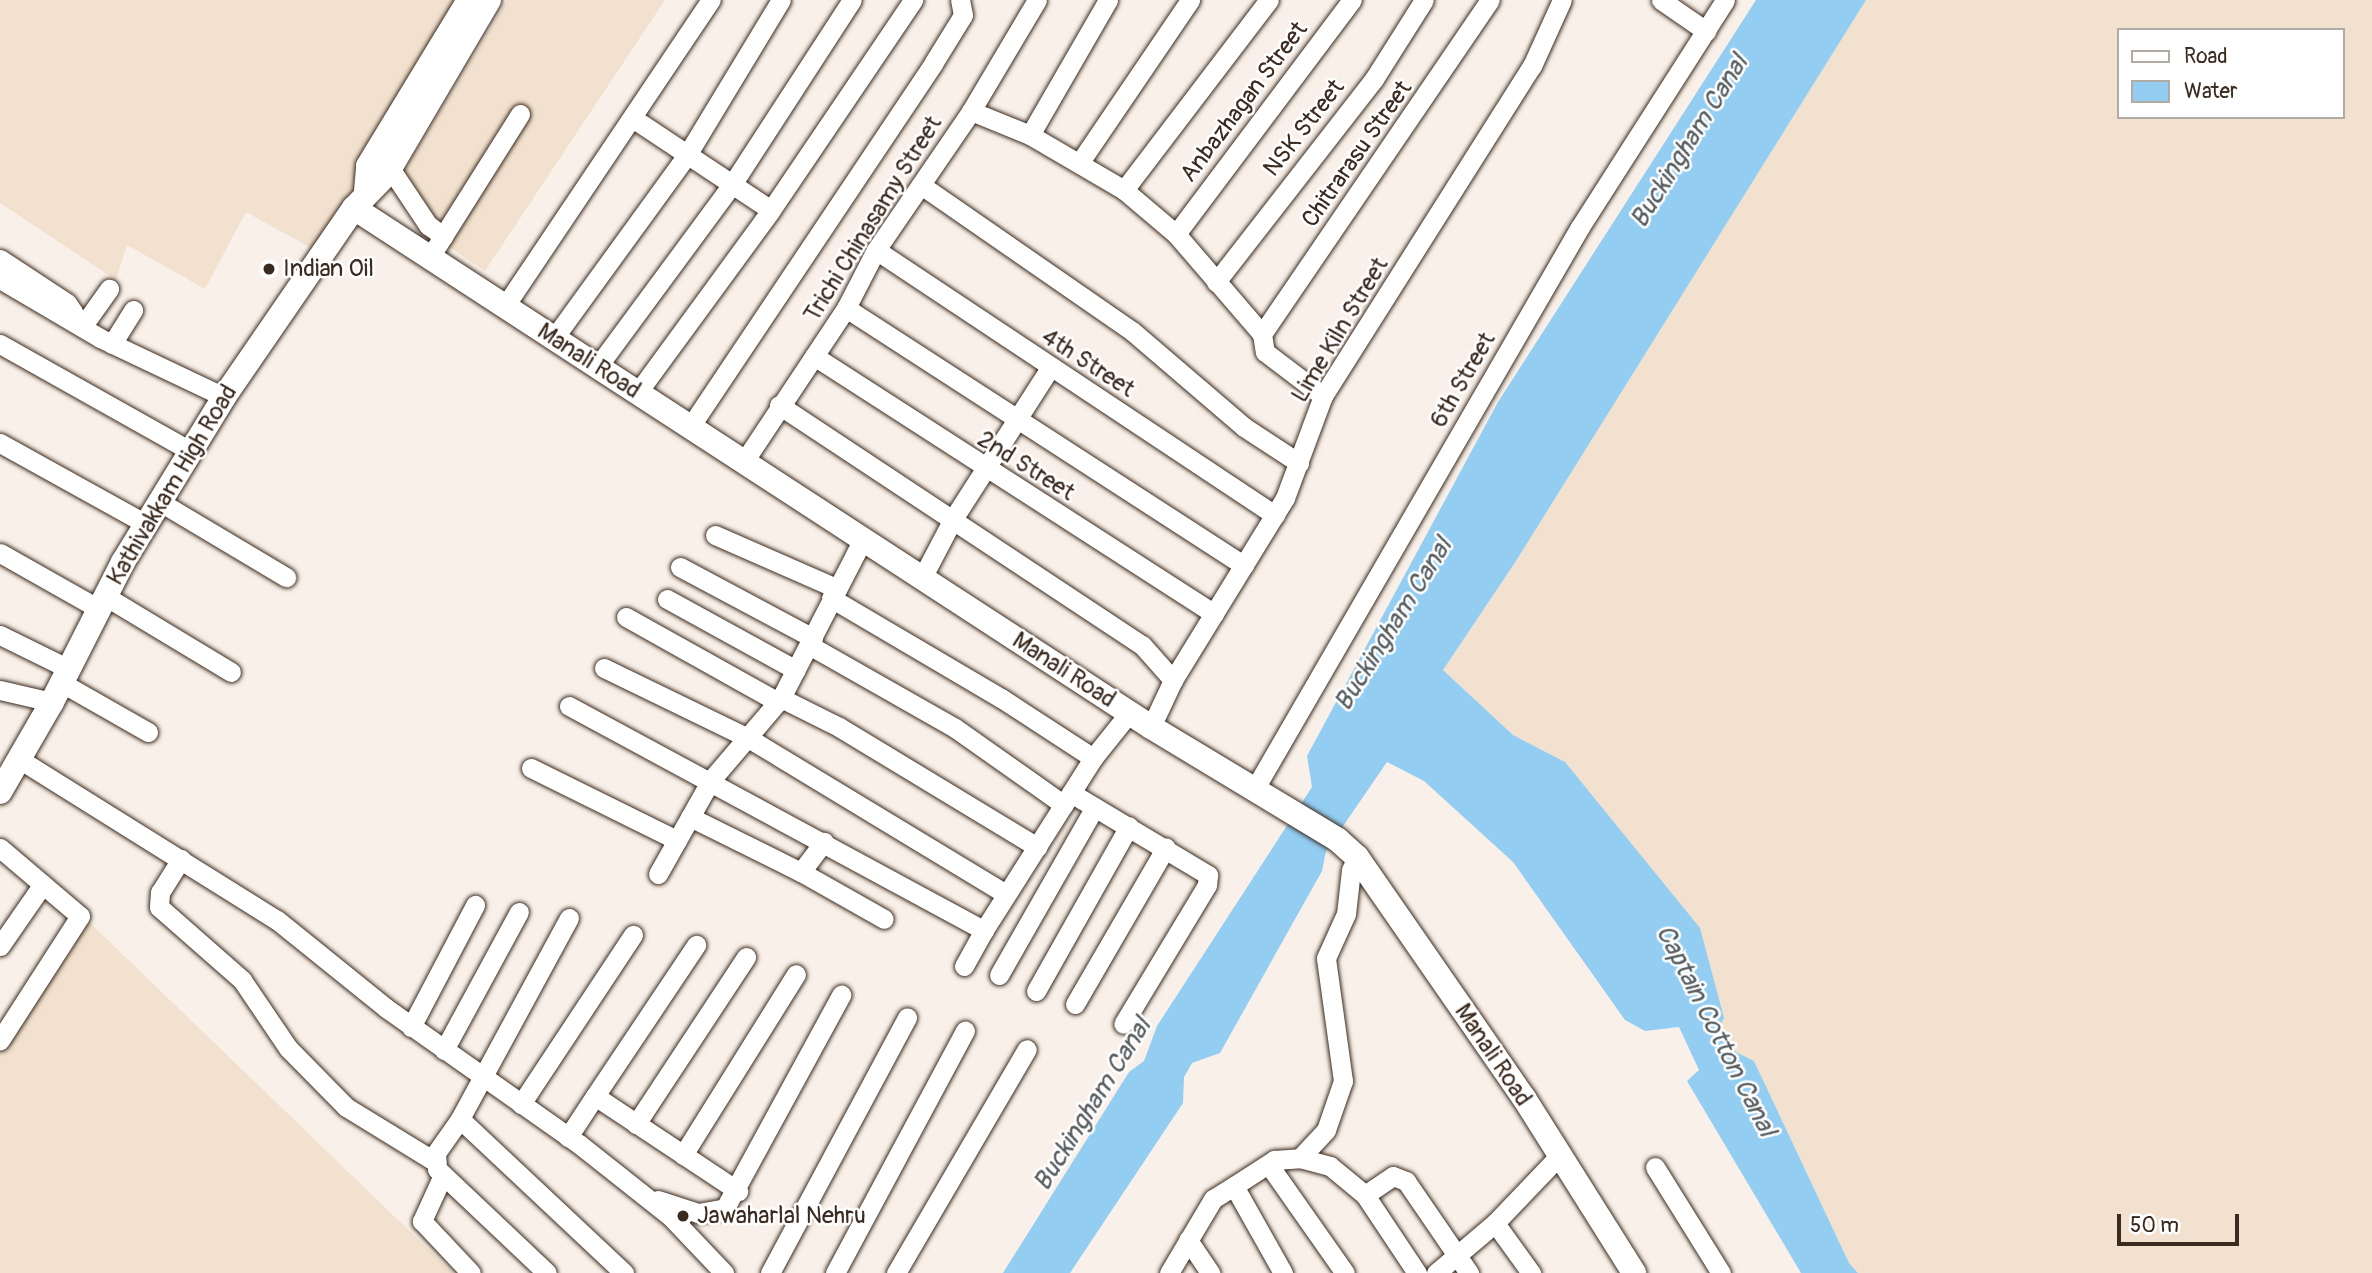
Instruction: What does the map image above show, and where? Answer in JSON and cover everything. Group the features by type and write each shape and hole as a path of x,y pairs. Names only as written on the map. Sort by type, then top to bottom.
{"main road":[{"path":"360,200 368,166 469,0"},
{"path":"360,200 390,168 489,0"},
{"name":"Manali Road","path":"360,200 430,257 1129,713 1338,840 1356,857 1559,1156 1634,1273"},
{"name":"Kathivakkam High Road","path":"0,792 146,524 223,397 360,200"}],"street":[{"path":"505,306 634,119 711,0"},
{"path":"554,338 687,155 781,0"},
{"path":"597,366 733,183 852,0"},
{"path":"638,392 771,210 913,0"},
{"path":"690,427 934,62 963,15 961,0"},
{"name":"Trichi Chinasamy Street","path":"745,460 779,405 846,308 876,250 971,111 1037,0"},
{"path":"1030,135 1108,0"},
{"path":"1080,162 1190,0"},
{"path":"1124,190 1269,0"},
{"name":"Anbazhagan Street","path":"1176,234 1352,0"},
{"name":"NSK Street","path":"1216,282 1374,79 1424,0"},
{"name":"Chitrarasu Street","path":"1262,334 1490,0"},
{"name":"Lime Kiln Street","path":"1151,727 1173,680 1275,515 1323,396 1532,66 1562,0"},
{"path":"1661,0 1706,31"},
{"name":"6th Street","path":"1254,790 1580,227 1725,0"},
{"path":"971,111 1030,135 1124,190 1176,234 1262,334 1265,352 1323,396"},
{"path":"430,257 520,114"},
{"path":"634,119 771,210"},
{"path":"390,168 428,225 443,236"},
{"path":"921,185 1132,331 1244,427 1298,463"},
{"name":"4th Street","path":"876,250 1275,515"},
{"path":"0,259 68,303 75,323"},
{"path":"0,279 112,344 223,397"},
{"path":"75,323 109,289"},
{"path":"846,308 1244,565"},
{"path":"112,344 133,310"},
{"path":"0,344 191,451"},
{"name":"2nd Street","path":"814,356 985,469 1214,614"},
{"path":"922,578 953,519 1050,368"},
{"path":"779,405 1142,645 1173,680"},
{"path":"0,443 146,524"},
{"path":"160,502 286,577"},
{"path":"715,536 833,593 1093,758"},
{"path":"658,874 711,780 750,739 780,700 863,539"},
{"path":"0,553 102,603 231,672"},
{"path":"680,567 811,641 1067,799 1095,807 1205,870 1209,880 1123,1024"},
{"path":"667,599 796,670"},
{"path":"626,617 780,700 839,727 1037,847"},
{"path":"0,635 61,684 148,732"},
{"path":"604,668 750,739 1006,894"},
{"path":"0,690 61,684"},
{"path":"569,706 711,780 984,930"},
{"path":"964,966 1006,894 1093,758 1129,713"},
{"path":"19,759 277,920 411,1027 568,1137 644,1195 724,1273"},
{"path":"531,768 677,840"},
{"path":"999,975 1095,807"},
{"path":"690,817 801,872 884,919"},
{"path":"1036,991 1129,826"},
{"path":"801,872 824,842"},
{"path":"1075,1004 1166,847"},
{"path":"0,848 80,915 0,1040"},
{"path":"1300,1158 1326,1130 1343,1081 1326,958 1346,914 1356,857"},
{"path":"181,859 160,892 159,907 242,980 288,1048 346,1107 438,1168 547,1273"},
{"path":"0,946 43,884"},
{"path":"411,1027 475,905"},
{"path":"444,1050 519,912"},
{"path":"471,1273 422,1221 438,1168 481,1075 569,918"},
{"path":"521,1104 633,935"},
{"path":"568,1137 696,945"},
{"path":"636,1124 746,957"},
{"path":"683,1155 796,974"},
{"path":"644,1195 698,1213 725,1208 738,1191 841,995"},
{"path":"769,1273 907,1017"},
{"path":"835,1273 965,1031"},
{"path":"896,1273 1027,1049"},
{"path":"595,1096 738,1191"},
{"path":"460,1119 624,1273"},
{"path":"1436,1273 1495,1223 1559,1156"},
{"path":"1169,1273 1213,1199 1269,1165 1300,1158 1346,1175 1365,1195 1417,1273"},
{"path":"1269,1165 1345,1273"},
{"path":"1655,1167 1721,1273"},
{"path":"1365,1195 1393,1176 1399,1177 1469,1273"},
{"path":"1234,1186 1283,1273"},
{"path":"1495,1223 1531,1273"},
{"path":"1188,1240 1210,1273"}],"shaded area":[{"name":"Indian Oil","path":"0,0 465,0 317,251 246,212 205,289 127,245 116,280 0,203"},
{"path":"507,0 665,0 485,271 446,245 401,176"},
{"path":"1866,0 2372,0 2372,1273 1858,1273 1849,1263 1754,1061 1736,1052 1719,1028 1565,762 1513,735 1443,670 1516,561"},
{"path":"88,921 453,1273 0,1273 0,1050"}],"water":[{"path":"1756,0 1866,0 1516,561 1443,670 1513,735 1565,762 1700,928 1724,1018 1719,1028 1736,1052 1754,1061 1849,1263 1858,1273 1801,1273 1687,1081 1699,1070 1679,1027 1645,1031 1625,1020 1513,862 1424,781 1387,762 1326,851 1322,871 1220,1053 1192,1063 1184,1077 1183,1103 1070,1273 1003,1273 1129,1072 1144,1061 1157,1026 1312,787 1307,756 1498,402"}],"place":[{"name":"Indian Oil","path":"269,269"},
{"name":"Jawaharlal Nehru","path":"683,1216"}],"water label":[{"name":"Buckingham Canal","path":"1690,142"},
{"name":"Buckingham Canal","path":"1394,625"},
{"name":"Captain Cotton Canal","path":"1715,1031"},
{"name":"Buckingham Canal","path":"1093,1105"}]}
